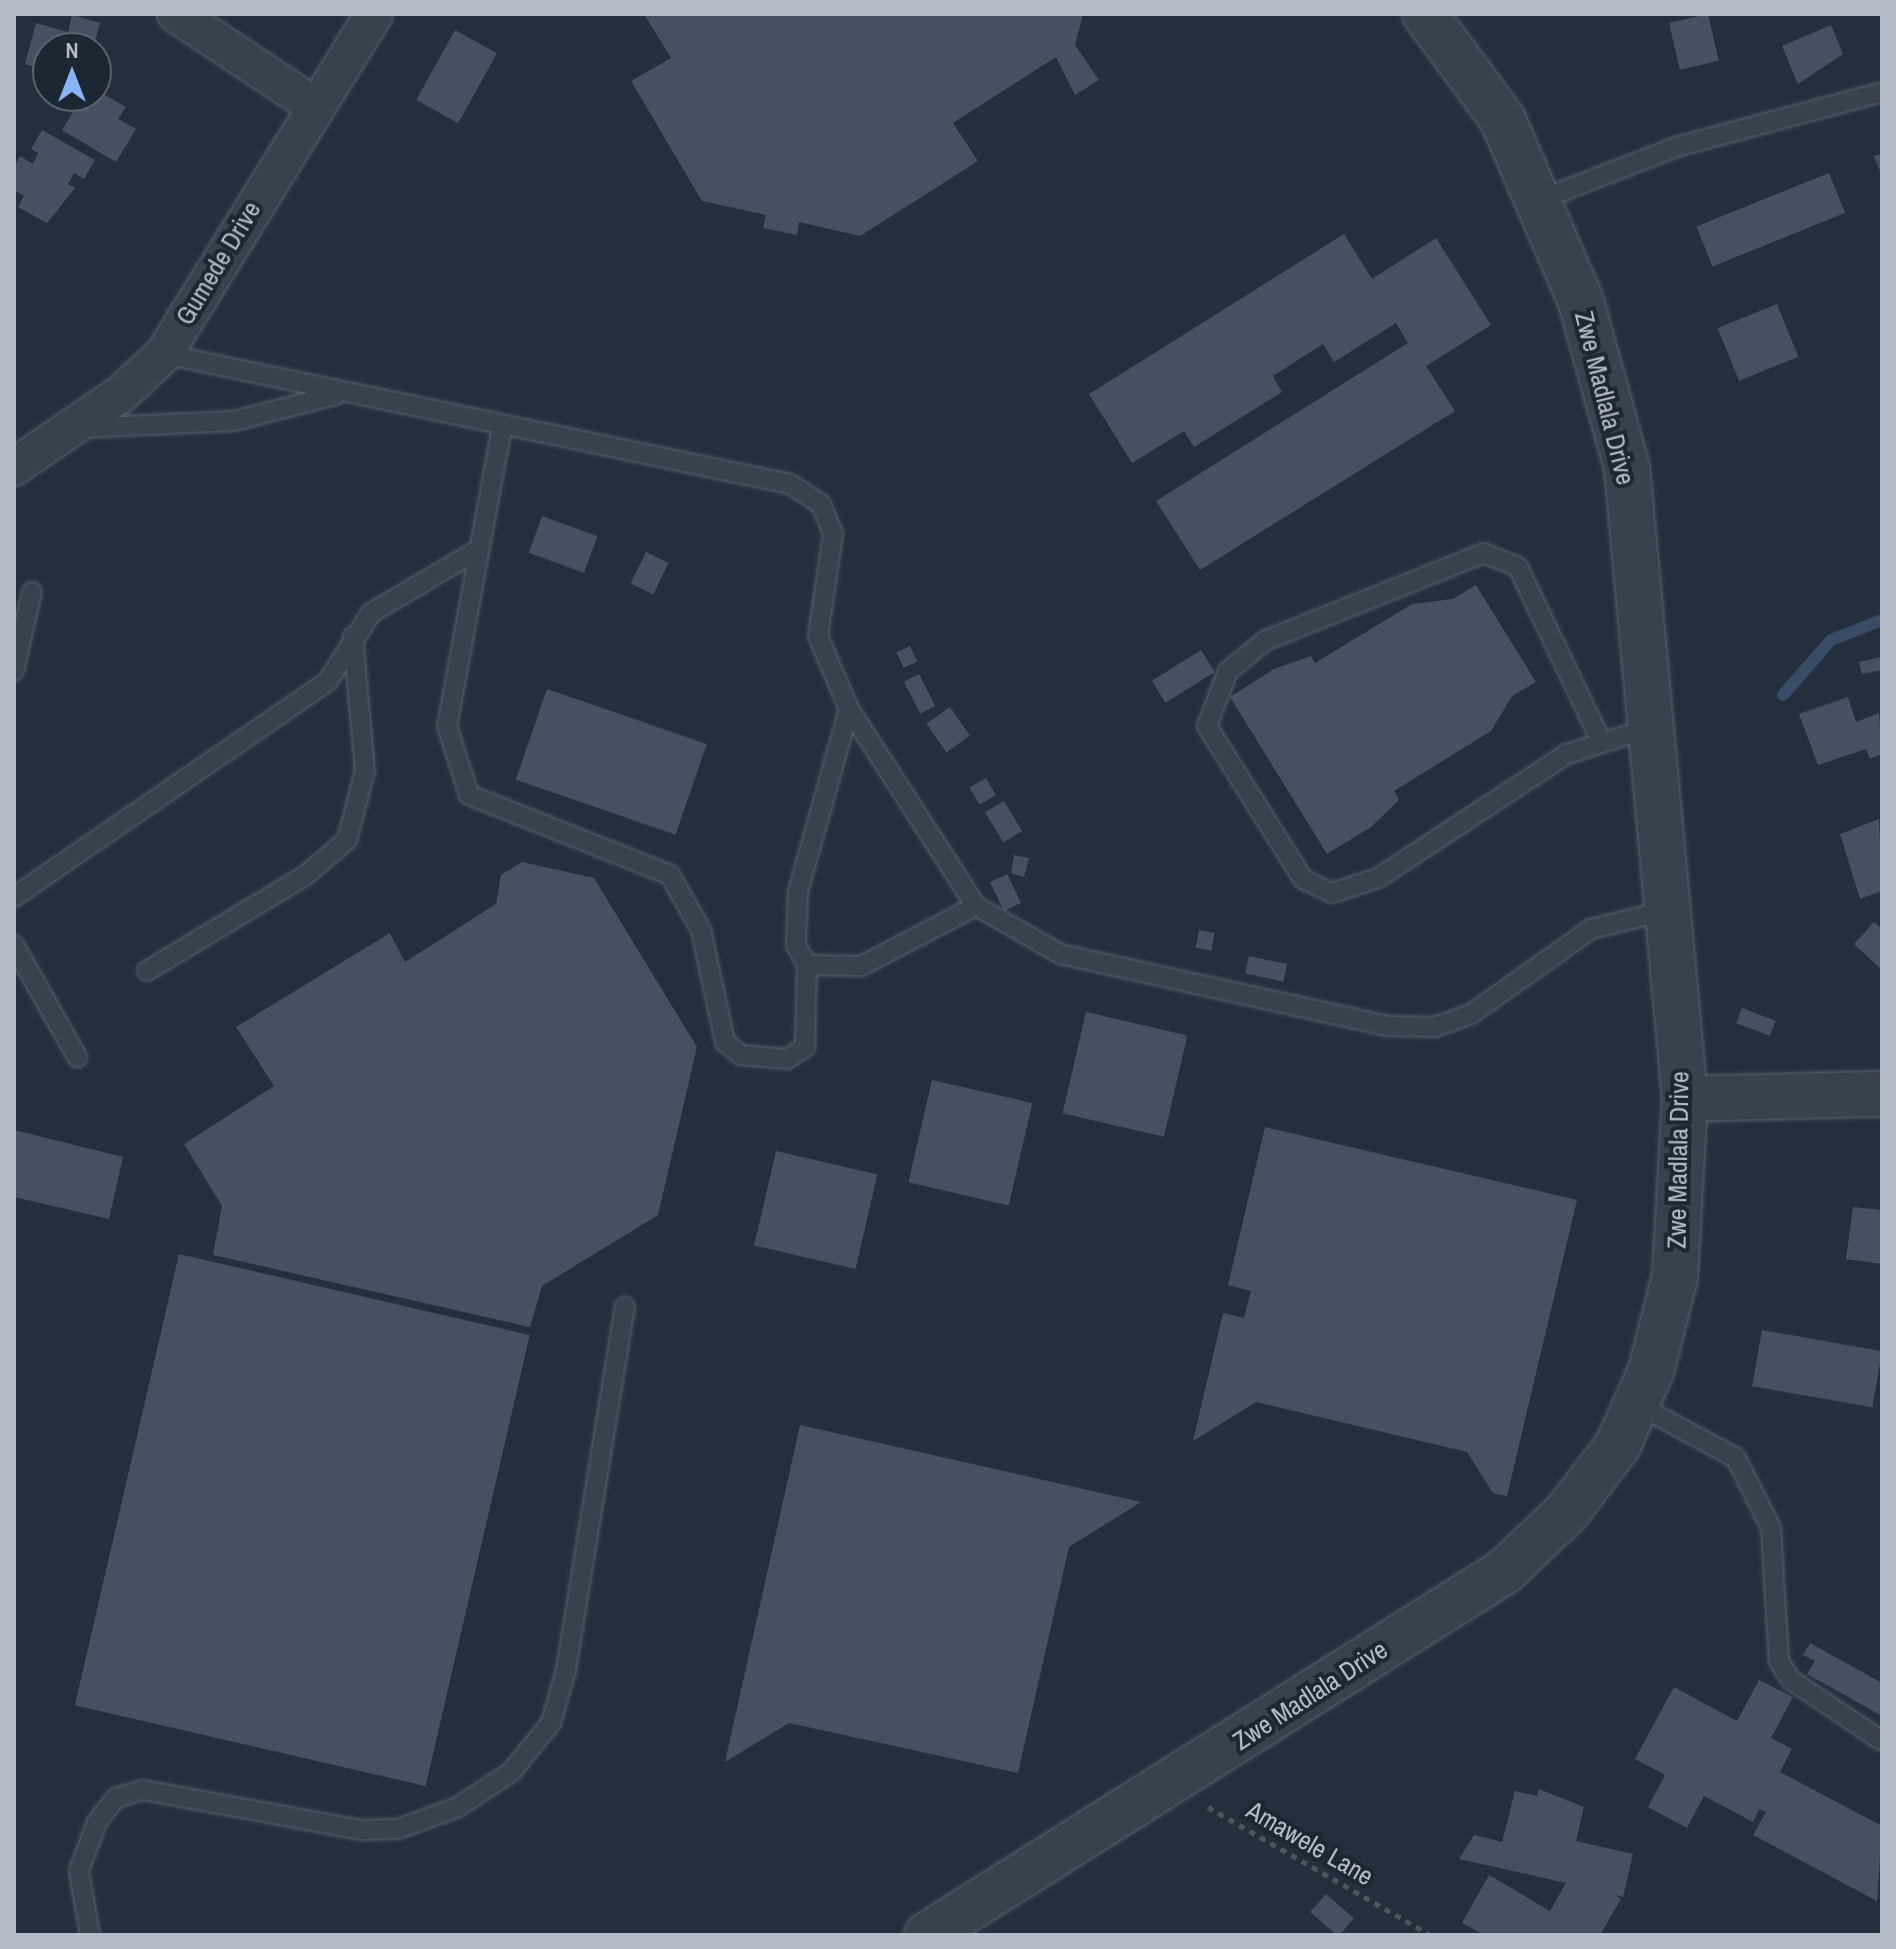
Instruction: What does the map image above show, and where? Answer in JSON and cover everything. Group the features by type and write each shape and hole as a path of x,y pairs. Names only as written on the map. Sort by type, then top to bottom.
{"street":[{"path":"176,14 312,104"},
{"name":"Gumede Drive","path":"14,467 72,427 164,354 312,104 374,14"},
{"name":"Zwe Madlala Drive","path":"927,1935 1505,1571 1567,1512 1618,1445 1636,1404 1675,1276 1685,1099 1655,726 1627,468 1580,299 1503,120 1425,14"},
{"path":"1685,1099 1882,1094"}],"lane":[{"path":"1537,201 1676,147 1882,92"},
{"path":"164,354 337,394 790,484 821,504 833,534 818,636 849,709 976,906 1060,954 1388,1026 1435,1027 1471,1014 1591,929 1668,910"},
{"path":"72,427 234,421 337,394"},
{"path":"502,427 447,726 453,763 469,795 670,875 701,930 725,1042 741,1055 787,1059 805,1047 807,965 796,945 798,892 849,709"},
{"path":"14,897 328,681 352,634 371,613 478,550"},
{"path":"1601,741 1518,567 1484,553 1266,640 1228,671 1207,726 1303,879 1332,893 1378,878 1506,789 1601,741 1655,726"},
{"path":"14,671 32,592"},
{"path":"147,971 306,875 347,840 365,771 352,634"},
{"path":"807,965 861,966 976,906"},
{"path":"14,945 77,1057"},
{"path":"90,1935 79,1871 97,1822 116,1798 143,1790 362,1830 398,1829 458,1807 511,1772 551,1723 566,1670 625,1307"},
{"path":"1636,1404 1716,1443 1744,1470 1771,1528 1779,1661 1791,1680 1882,1741"}],"path":[{"name":"Amawele Lane","path":"1169,1785 1431,1935"}],"building":[{"path":"644,14 1083,14 1075,45 1099,80 1075,95 1056,57 953,123 978,161 860,236 799,222 797,235 763,228 766,215 702,201 631,81 671,58"},
{"path":"1708,14 1719,61 1680,70 1669,23"},
{"path":"72,15 100,23 97,32 68,32"},
{"path":"36,23 68,32 34,32"},
{"path":"1831,25 1843,54 1798,84 1782,46"},
{"path":"455,30 497,53 458,123 416,100"},
{"path":"32,38 32,66 25,64"},
{"path":"112,99 126,107 118,119 136,129 116,162 62,130 73,112 112,112"},
{"path":"42,130 95,160 84,179 74,173 68,184 75,188 47,223 18,207 24,196 14,190 14,167 20,156 33,164 38,153 31,149"},
{"path":"1882,154 1882,176 1874,156"},
{"path":"1829,173 1845,213 1713,266 1696,227"},
{"path":"1344,234 1372,279 1436,238 1491,325 1426,366 1455,411 1200,570 1156,501 1408,343 1396,323 1334,362 1323,344 1273,376 1282,392 1194,447 1184,431 1132,463 1089,394"},
{"path":"1777,304 1798,357 1739,381 1718,328"},
{"path":"542,516 597,536 584,573 529,553"},
{"path":"646,552 668,563 653,594 631,583"},
{"path":"1476,585 1536,682 1512,696 1491,731 1394,791 1399,800 1371,827 1327,854 1230,697 1274,669 1311,656 1315,663 1412,604 1453,599"},
{"path":"910,646 917,661 904,668 896,652"},
{"path":"1201,650 1215,672 1166,703 1152,681"},
{"path":"1882,657 1882,670 1862,674 1859,662"},
{"path":"919,674 935,706 920,714 904,682"},
{"path":"547,689 707,744 676,835 516,780"},
{"path":"1848,697 1856,722 1879,713 1882,754 1870,759 1866,749 1818,765 1799,714"},
{"path":"950,707 970,736 946,752 926,724"},
{"path":"986,778 996,795 980,805 970,788"},
{"path":"1004,801 1022,831 1003,842 985,812"},
{"path":"1879,819 1882,891 1860,899 1840,834"},
{"path":"1014,855 1029,858 1024,877 1011,873"},
{"path":"522,862 594,878 697,1047 658,1215 542,1286 530,1327 213,1255 222,1206 184,1144 274,1086 236,1027 390,933 405,962 496,904 501,875"},
{"path":"1007,874 1021,903 1004,911 990,882"},
{"path":"1874,922 1882,929 1882,970 1854,944"},
{"path":"1199,930 1215,933 1211,951 1196,948"},
{"path":"1249,956 1287,964 1283,982 1245,974"},
{"path":"1742,1008 1776,1021 1770,1036 1736,1023"},
{"path":"1086,1012 1187,1035 1164,1137 1063,1113"},
{"path":"932,1080 1032,1103 1009,1205 908,1182"},
{"path":"1265,1127 1577,1200 1507,1496 1493,1493 1467,1452 1256,1402 1193,1441 1223,1313 1244,1318 1251,1291 1228,1285"},
{"path":"14,1130 123,1157 109,1219 14,1197"},
{"path":"776,1151 877,1174 856,1269 754,1246"},
{"path":"1853,1207 1882,1210 1882,1264 1846,1259"},
{"path":"179,1254 530,1335 426,1786 75,1705"},
{"path":"1762,1330 1882,1351 1872,1407 1752,1386"},
{"path":"800,1425 1141,1502 1069,1547 1018,1773 789,1723 725,1762"},
{"path":"1810,1643 1882,1683 1882,1716 1807,1674 1815,1661 1803,1655"},
{"path":"1759,1680 1793,1697 1771,1738 1792,1749 1780,1772 1882,1826 1877,1901 1753,1835 1766,1812 1759,1809 1753,1822 1704,1796 1687,1828 1648,1807 1665,1775 1635,1759 1674,1687 1737,1721"},
{"path":"1539,1789 1584,1807 1576,1841 1633,1854 1623,1897 1615,1895 1621,1899 1600,1935 1484,1935 1462,1923 1489,1875 1550,1911 1566,1883 1459,1859 1474,1835 1502,1842 1515,1791 1537,1796"},
{"path":"1326,1894 1354,1918 1337,1935 1310,1912"}],"waterway":[{"path":"1783,695 1831,640 1882,620"}]}
